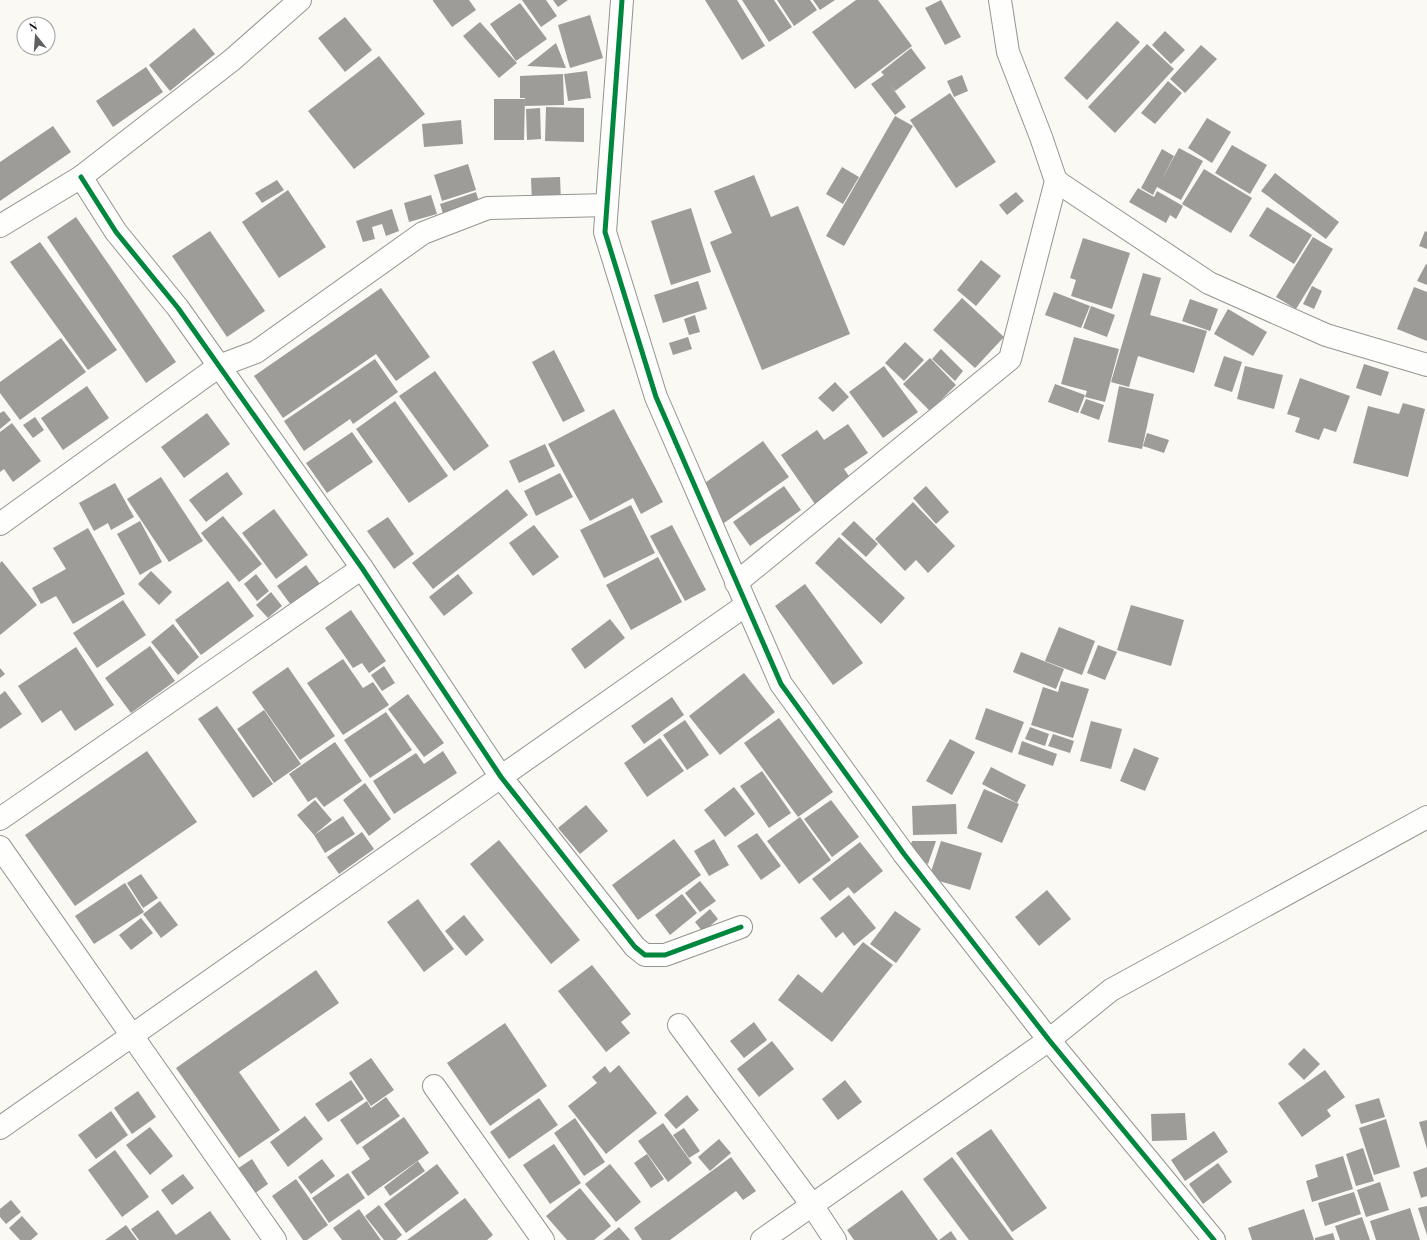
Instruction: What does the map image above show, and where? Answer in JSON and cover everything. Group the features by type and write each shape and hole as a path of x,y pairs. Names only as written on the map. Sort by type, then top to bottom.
{"street":[{"path":"0,226 81,177 232,60 300,0"},
{"path":"622,0 605,232 656,398 781,684 904,854 1050,1040 1214,1240"},
{"path":"736,583 1010,359 1056,181 1041,137 1008,52 1000,0"},
{"path":"81,177 116,232 178,308 362,568 501,777 635,947 645,955 665,955 741,927"},
{"path":"1056,181 1209,283 1326,335 1427,364"},
{"path":"0,524 219,366 256,352 423,234 488,208 607,205"},
{"path":"0,819 362,568"},
{"path":"0,1128 746,605"},
{"path":"762,1240 1050,1040 1111,990 1427,817"},
{"path":"0,847 275,1240"},
{"path":"679,1025 812,1205 835,1240"},
{"path":"434,1086 543,1240"}],"building":[{"path":"433,0 469,0 476,10 452,27"},
{"path":"522,0 546,0 557,16 541,27"},
{"path":"553,0 568,0 558,7"},
{"path":"705,0 737,0 765,46 742,60"},
{"path":"742,0 774,0 792,27 769,42"},
{"path":"777,0 810,0 817,10 794,26"},
{"path":"813,0 835,0 820,10"},
{"path":"856,0 878,0 912,46 855,89 812,32"},
{"path":"941,0 961,37 945,45 925,8"},
{"path":"520,3 547,39 516,61 490,24"},
{"path":"590,15 603,58 570,68 558,25"},
{"path":"345,17 372,50 345,72 318,38"},
{"path":"1117,21 1140,42 1087,100 1064,78"},
{"path":"480,22 517,63 499,78 463,36"},
{"path":"194,28 215,54 170,91 149,65"},
{"path":"1165,31 1185,50 1171,64 1152,45"},
{"path":"556,43 566,68 527,66"},
{"path":"1147,44 1174,69 1115,133 1088,107"},
{"path":"1201,45 1217,59 1185,93 1170,79"},
{"path":"911,48 926,68 895,91 889,83 906,107 895,115 871,84 884,75 881,72"},
{"path":"379,56 425,114 354,169 308,111"},
{"path":"146,67 163,92 113,127 96,101"},
{"path":"587,71 591,98 568,101 564,74"},
{"path":"563,74 564,105 525,106 525,98 520,98 520,76"},
{"path":"962,75 968,91 954,97 947,81"},
{"path":"1168,81 1182,93 1155,124 1141,113"},
{"path":"950,93 996,162 956,188 910,120"},
{"path":"494,99 525,99 524,140 494,140"},
{"path":"546,107 584,108 584,142 545,141"},
{"path":"540,108 541,139 527,140 526,109"},
{"path":"895,116 913,126 844,246 826,236"},
{"path":"1207,118 1231,132 1212,163 1188,148"},
{"path":"461,120 463,144 424,147 422,124"},
{"path":"53,126 71,152 0,201 0,162"},
{"path":"1232,145 1267,165 1250,194 1215,173"},
{"path":"1179,148 1203,161 1181,200 1157,187 1153,195 1141,188 1162,149 1174,156 1160,182"},
{"path":"468,164 476,190 442,201 434,175"},
{"path":"842,167 859,177 843,204 826,194"},
{"path":"1204,169 1252,198 1231,233 1182,204"},
{"path":"1275,173 1339,222 1326,239 1261,191"},
{"path":"754,175 771,217 798,206 850,334 762,370 710,242 732,233 714,191"},
{"path":"560,177 561,202 532,204 531,178"},
{"path":"277,180 284,190 262,203 255,193"},
{"path":"1138,188 1154,197 1157,191 1183,206 1176,219 1170,215 1166,223 1129,202"},
{"path":"288,190 326,247 279,278 242,222"},
{"path":"476,192 481,208 445,220 440,204"},
{"path":"1016,192 1024,201 1007,215 999,205"},
{"path":"431,195 437,214 409,222 404,203"},
{"path":"1267,207 1312,235 1294,264 1249,236"},
{"path":"691,208 711,272 671,285 651,221"},
{"path":"392,209 399,231 386,236 382,224 372,227 375,239 363,242 356,221"},
{"path":"76,217 176,362 146,383 47,237"},
{"path":"210,231 265,311 227,337 172,256"},
{"path":"1425,231 1427,232 1427,249 1419,246"},
{"path":"1313,237 1333,249 1296,309 1276,297"},
{"path":"1083,238 1130,253 1112,309 1071,296 1076,280 1070,278"},
{"path":"40,242 117,350 88,370 10,262"},
{"path":"981,260 1001,276 976,306 957,290"},
{"path":"1426,264 1427,265 1427,285 1417,281"},
{"path":"1143,273 1161,278 1150,315 1207,331 1194,373 1138,356 1129,387 1111,382"},
{"path":"698,281 707,309 663,323 654,295"},
{"path":"1312,286 1322,291 1314,309 1303,304"},
{"path":"1414,287 1427,292 1427,341 1397,329"},
{"path":"381,288 430,357 396,381 376,354 283,418 254,376"},
{"path":"1054,292 1090,306 1081,328 1045,315"},
{"path":"962,298 1004,337 975,368 933,330"},
{"path":"1190,299 1218,309 1210,331 1182,321"},
{"path":"1091,306 1115,315 1107,337 1083,328"},
{"path":"1228,309 1267,332 1253,356 1214,334"},
{"path":"695,315 700,332 689,335 684,319"},
{"path":"688,337 692,349 673,355 669,343"},
{"path":"1074,337 1119,349 1105,402 1085,397 1087,391 1061,384"},
{"path":"61,338 86,372 20,420 0,393 0,382"},
{"path":"905,342 924,360 904,381 885,363"},
{"path":"941,349 963,371 955,381 932,359"},
{"path":"554,350 585,411 563,422 532,362"},
{"path":"1224,356 1242,362 1232,392 1214,386"},
{"path":"930,358 956,385 930,411 903,384"},
{"path":"375,359 398,392 353,424 350,419 304,451 284,421"},
{"path":"1364,364 1389,372 1381,396 1356,388"},
{"path":"884,366 918,412 883,438 849,392"},
{"path":"1245,366 1283,375 1274,409 1237,399"},
{"path":"435,371 489,446 454,471 399,396"},
{"path":"1300,378 1350,396 1336,432 1324,428 1319,440 1295,432 1300,418 1287,414"},
{"path":"835,382 849,397 833,412 818,398"},
{"path":"1055,384 1085,395 1078,413 1048,402"},
{"path":"87,386 109,418 63,450 41,418"},
{"path":"1119,386 1154,394 1142,449 1108,442"},
{"path":"1086,399 1104,405 1099,420 1080,413"},
{"path":"395,401 448,476 409,503 356,429"},
{"path":"1403,403 1425,409 1408,477 1353,463 1368,406 1399,414"},
{"path":"614,409 663,502 641,514 633,498 590,521 548,444"},
{"path":"4,411 11,420 0,429 0,413"},
{"path":"207,413 230,444 184,478 161,447"},
{"path":"35,417 44,430 33,438 23,425"},
{"path":"12,423 41,461 13,482 4,469 0,472 0,432"},
{"path":"848,424 868,453 844,469 851,479 815,504 781,455 817,430 824,440"},
{"path":"352,432 373,462 327,493 306,463"},
{"path":"1147,433 1169,440 1164,453 1143,446"},
{"path":"763,441 789,477 724,523 698,488"},
{"path":"545,444 555,466 519,483 509,461"},
{"path":"227,472 243,494 206,522 189,500"},
{"path":"560,473 573,497 536,516 524,491"},
{"path":"161,477 203,541 169,562 127,499"},
{"path":"115,483 134,517 111,530 108,523 94,531 79,503"},
{"path":"784,486 801,510 750,546 733,522"},
{"path":"926,486 949,512 936,524 913,498"},
{"path":"507,489 528,515 433,589 412,563"},
{"path":"913,502 955,546 928,573 916,560 905,571 875,539"},
{"path":"631,505 655,553 604,578 580,530"},
{"path":"274,509 308,555 276,579 242,533"},
{"path":"223,516 262,564 239,582 201,533"},
{"path":"388,517 414,554 394,569 367,531"},
{"path":"140,521 162,562 140,575 117,534"},
{"path":"854,521 878,544 866,557 841,534"},
{"path":"534,525 559,557 533,576 509,543"},
{"path":"672,525 706,590 685,601 650,536"},
{"path":"88,528 125,594 73,624 56,596 41,604 32,588 66,569 53,548"},
{"path":"839,537 905,598 881,624 815,563"},
{"path":"658,557 682,602 631,630 606,585"},
{"path":"2,561 37,605 0,635 0,563"},
{"path":"306,565 320,584 291,605 277,586"},
{"path":"151,571 172,592 159,605 138,584"},
{"path":"256,574 269,591 257,601 244,584"},
{"path":"458,574 473,593 444,616 429,597"},
{"path":"228,581 254,616 201,655 175,620"},
{"path":"805,584 863,663 833,685 775,606"},
{"path":"271,592 282,606 268,618 256,605"},
{"path":"123,600 146,635 97,668 73,633"},
{"path":"1131,605 1184,620 1171,666 1117,650"},
{"path":"351,610 386,661 369,673 362,663 353,668 325,628"},
{"path":"610,619 625,638 585,669 571,649"},
{"path":"173,624 199,657 178,675 151,642"},
{"path":"1059,627 1095,641 1082,675 1045,661"},
{"path":"1098,645 1117,652 1105,680 1087,673"},
{"path":"150,646 175,681 131,713 105,678"},
{"path":"76,647 114,705 75,731 61,710 42,723 18,686"},
{"path":"1021,652 1064,669 1056,689 1013,672"},
{"path":"343,659 363,688 373,682 389,705 343,735 307,683"},
{"path":"384,666 395,683 382,691 371,675"},
{"path":"288,667 335,736 300,760 252,692"},
{"path":"0,668 5,674 0,678"},
{"path":"744,673 775,712 720,755 689,716"},
{"path":"1061,681 1089,689 1073,738 1031,725 1043,687 1058,692"},
{"path":"5,691 22,714 0,729 0,695"},
{"path":"408,694 444,743 424,757 388,709"},
{"path":"672,697 684,715 644,744 631,726"},
{"path":"217,706 273,784 253,798 198,719"},
{"path":"986,708 1024,722 1012,753 975,739"},
{"path":"264,710 301,764 274,783 237,729"},
{"path":"386,712 412,750 370,778 344,740"},
{"path":"779,718 833,792 798,817 744,743"},
{"path":"685,720 709,755 687,770 663,735"},
{"path":"1091,721 1122,729 1111,769 1080,761"},
{"path":"1030,727 1049,734 1045,746 1025,739"},
{"path":"1053,734 1074,741 1070,753 1048,746"},
{"path":"660,738 684,771 647,797 624,763"},
{"path":"950,739 975,752 952,795 926,781"},
{"path":"1022,741 1057,754 1053,766 1018,754"},
{"path":"335,742 362,781 324,807 316,797 308,802 289,774"},
{"path":"1134,748 1159,758 1145,791 1120,781"},
{"path":"147,751 197,822 75,906 25,835"},
{"path":"443,751 457,773 394,814 373,781 416,753 424,764"},
{"path":"991,767 1026,785 1017,803 982,784"},
{"path":"762,771 791,813 769,828 740,786"},
{"path":"365,783 391,819 369,836 343,800"},
{"path":"734,787 755,814 725,837 704,810"},
{"path":"984,789 1019,804 1002,843 967,828"},
{"path":"315,800 332,820 314,835 297,815"},
{"path":"831,800 859,837 832,857 804,819"},
{"path":"956,804 957,834 913,835 912,806"},
{"path":"586,805 608,831 580,854 558,828"},
{"path":"343,816 355,834 325,853 314,835"},
{"path":"800,817 831,860 799,884 767,841"},
{"path":"362,832 374,849 339,874 327,857"},
{"path":"757,833 781,866 761,880 737,846"},
{"path":"674,839 701,875 638,920 612,885"},
{"path":"714,839 729,865 709,876 694,851"},
{"path":"499,840 580,940 551,964 470,864"},
{"path":"912,841 936,841 928,864 908,853"},
{"path":"941,841 982,853 970,890 929,878"},
{"path":"860,842 883,871 854,894 848,887 830,901 812,879"},
{"path":"141,874 158,898 143,908 127,883"},
{"path":"700,881 716,901 700,912 685,893"},
{"path":"125,883 144,912 94,944 75,916"},
{"path":"1047,890 1071,919 1039,946 1015,917"},
{"path":"682,894 697,913 670,935 655,915"},
{"path":"849,895 876,928 854,946 843,932 836,938 820,918"},
{"path":"418,899 454,949 424,972 387,922"},
{"path":"160,901 178,925 161,938 143,914"},
{"path":"710,909 718,919 703,932 695,922"},
{"path":"895,911 921,929 896,963 870,944"},
{"path":"464,915 484,940 466,956 445,931"},
{"path":"141,918 153,933 131,950 119,935"},
{"path":"863,942 893,965 832,1042 778,1000 798,974 822,993"},
{"path":"592,965 631,1014 621,1022 630,1033 606,1052 558,991"},
{"path":"316,970 339,1003 239,1072 280,1130 239,1158 176,1068"},
{"path":"754,1022 767,1040 744,1058 730,1041"},
{"path":"505,1023 547,1086 490,1126 447,1063"},
{"path":"772,1041 794,1069 759,1097 737,1069"},
{"path":"1304,1048 1320,1064 1304,1080 1288,1064"},
{"path":"371,1058 394,1090 371,1106 349,1073"},
{"path":"619,1065 657,1113 606,1154 568,1106 597,1083 592,1077 605,1066 610,1073"},
{"path":"1325,1070 1345,1097 1327,1110 1331,1116 1302,1137 1278,1103"},
{"path":"351,1080 364,1099 328,1122 315,1104"},
{"path":"845,1080 862,1102 838,1120 822,1099"},
{"path":"138,1091 156,1117 132,1134 114,1108"},
{"path":"687,1095 699,1110 676,1129 664,1115"},
{"path":"386,1097 400,1116 357,1145 340,1120 367,1101 371,1108"},
{"path":"539,1098 558,1125 509,1159 490,1132"},
{"path":"1379,1098 1385,1117 1361,1124 1355,1105"},
{"path":"111,1111 128,1135 96,1159 78,1135"},
{"path":"1185,1113 1187,1140 1152,1141 1151,1114"},
{"path":"305,1116 323,1139 288,1167 270,1142"},
{"path":"404,1117 429,1153 368,1196 351,1172 370,1159 362,1147"},
{"path":"575,1118 605,1162 584,1176 554,1133"},
{"path":"1386,1119 1400,1167 1374,1175 1359,1128"},
{"path":"1427,1120 1427,1149 1419,1122"},
{"path":"663,1123 692,1163 668,1182 638,1141"},
{"path":"150,1127 173,1156 150,1175 126,1145"},
{"path":"684,1128 700,1151 689,1158 673,1135"},
{"path":"991,1129 1047,1208 1012,1232 956,1153"},
{"path":"1214,1131 1228,1152 1185,1181 1171,1160"},
{"path":"719,1139 731,1153 710,1171 698,1157"},
{"path":"554,1144 581,1183 550,1204 523,1165"},
{"path":"1363,1148 1374,1181 1356,1186 1346,1154"},
{"path":"115,1150 149,1197 122,1217 88,1170"},
{"path":"647,1154 664,1179 651,1188 634,1163"},
{"path":"1343,1156 1353,1189 1312,1202 1306,1181 1318,1177 1315,1165"},
{"path":"731,1157 756,1191 743,1200 736,1191 670,1240 642,1240 634,1228"},
{"path":"952,1157 1014,1240 969,1240 923,1179"},
{"path":"252,1159 268,1184 254,1194 237,1169"},
{"path":"322,1159 335,1176 311,1194 298,1177"},
{"path":"418,1161 425,1171 390,1196 384,1187"},
{"path":"1218,1163 1232,1182 1203,1204 1189,1184"},
{"path":"437,1164 459,1193 406,1233 384,1204"},
{"path":"610,1164 641,1202 616,1222 585,1184"},
{"path":"1427,1167 1427,1196 1421,1198 1413,1172"},
{"path":"348,1173 365,1198 329,1223 312,1198"},
{"path":"183,1174 194,1188 172,1205 161,1190"},
{"path":"296,1179 328,1225 307,1240 303,1240 272,1196"},
{"path":"1380,1182 1389,1210 1366,1217 1357,1190"},
{"path":"580,1188 611,1226 594,1240 567,1240 546,1216"},
{"path":"902,1190 938,1240 854,1240 847,1230"},
{"path":"1354,1192 1361,1214 1325,1226 1318,1203"},
{"path":"465,1198 493,1235 487,1240 407,1240"},
{"path":"11,1200 21,1212 6,1224 0,1217 0,1209"},
{"path":"379,1205 402,1235 396,1240 384,1240 365,1216"},
{"path":"1427,1206 1427,1235 1418,1208"},
{"path":"1410,1208 1420,1240 1376,1240 1370,1221"},
{"path":"359,1209 381,1240 342,1240 333,1228"},
{"path":"1304,1209 1314,1240 1252,1240 1248,1228"},
{"path":"158,1210 176,1235 210,1211 231,1240 139,1240 131,1229"},
{"path":"22,1216 38,1234 31,1240 20,1240 9,1228"},
{"path":"1362,1217 1370,1240 1340,1240 1335,1226"},
{"path":"126,1225 137,1240 105,1240"},
{"path":"619,1227 630,1240 603,1240"},
{"path":"951,1231 957,1240 939,1240"},
{"path":"1333,1233 1335,1240 1315,1240 1315,1238"}],"cycle path":[{"path":"622,0 605,232 656,397 781,684 904,854 1049,1040 1214,1240"},
{"path":"81,177 116,232 178,308 362,568 501,777 635,947 645,955 665,955 741,927"}]}
